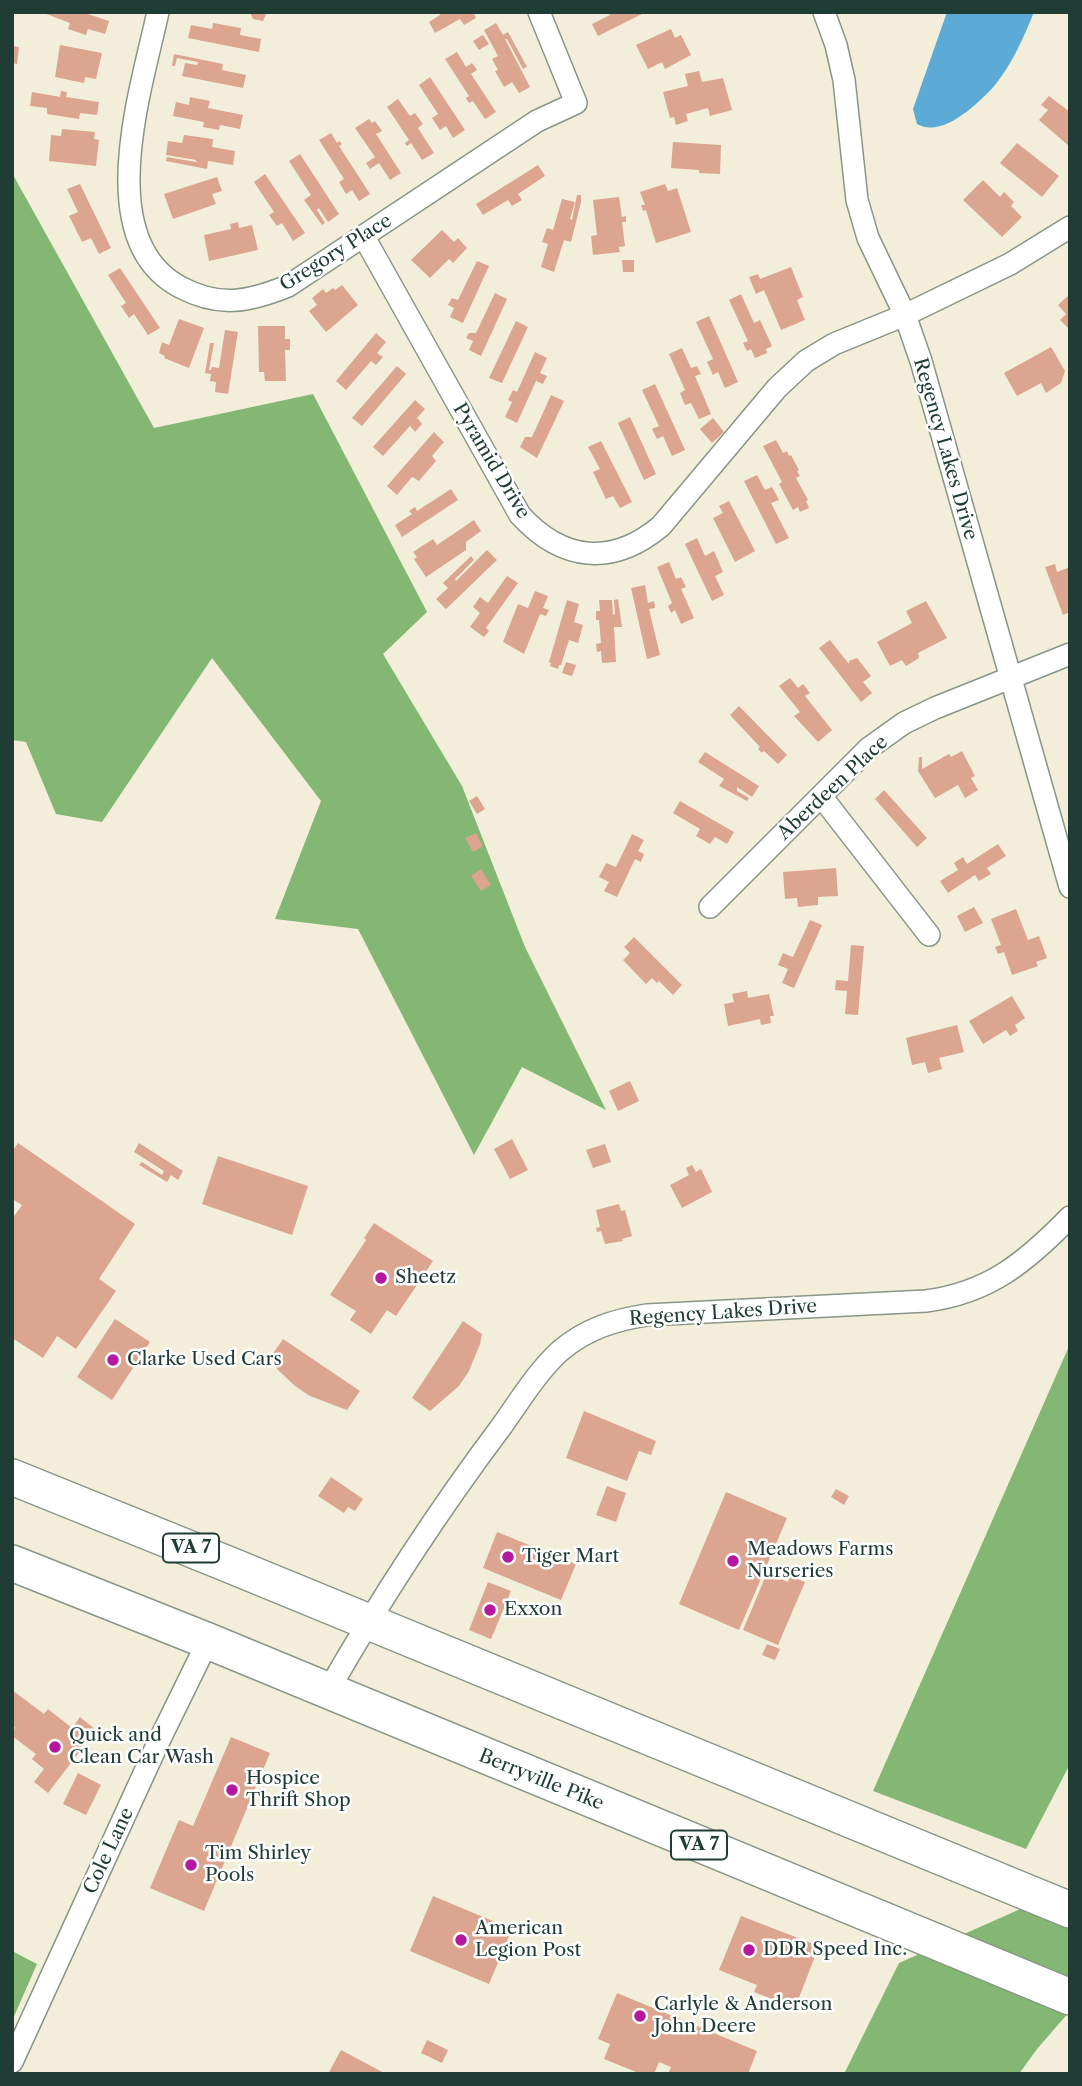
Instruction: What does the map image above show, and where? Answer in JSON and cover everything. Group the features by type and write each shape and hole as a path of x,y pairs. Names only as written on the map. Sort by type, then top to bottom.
{"highway":[{"name":"VA 7","path":"12,1478 1070,1910"},
{"name":"Berryville Pike","path":"12,1563 208,1640 1070,1997"}],"street":[{"name":"Gregory Place","path":"158,12 130,144 130,201 139,238 145,254 159,271 175,284 194,294 236,302 260,297 288,286 537,121 576,103 539,12"},
{"name":"Regency Lakes Drive","path":"824,12 836,45 844,80 857,200 868,238 905,315 921,361 1070,887"},
{"name":"Pyramid Drive","path":"364,237 520,515 534,531 548,540 570,550 591,554 624,550 645,540 661,526 777,388 806,361 834,344 905,315 1010,264 1070,227"},
{"name":"Aberdeen Place","path":"710,907 869,748 904,723 1070,654"},
{"path":"821,796 929,935"},
{"name":"Regency Lakes Drive","path":"328,1691 368,1622 477,1459 560,1351 592,1329 611,1321 647,1315 899,1303 948,1298 995,1281 1034,1252 1070,1217"},
{"name":"Cole Lane","path":"12,2062 208,1640"}],"green space":[{"path":"12,173 154,428 313,394 427,612 383,654 462,786 525,947 606,1110 522,1067 474,1155 358,929 275,919 321,801 212,658 102,822 56,814 26,742 12,740"},
{"path":"1070,1344 1070,1764 1026,1849 873,1791"},
{"path":"1027,1906 1070,1926 1070,2011 1019,2074 844,2074 899,1963"},
{"path":"12,1951 37,1964 12,2021"}],"water":[{"path":"947,12 1034,12 1012,59 988,92 959,117 937,127 927,127 917,124 913,109"}],"building":[{"path":"41,12 82,12 109,21 105,34 88,29 86,35 68,29 70,23"},
{"path":"250,12 267,12 263,21 253,19"},
{"path":"440,12 473,12 476,18 464,25 460,19 435,33 429,22 440,15"},
{"path":"609,12 646,12 598,36 592,24 610,15"},
{"path":"213,23 241,28 240,35 261,39 259,52 188,38 191,25 212,29"},
{"path":"496,23 503,35 508,32 527,67 523,69 505,39 530,87 519,93 512,82 504,87 495,71 498,70 492,59 498,56 484,30"},
{"path":"671,29 675,38 681,35 691,55 665,69 662,62 648,69 636,45"},
{"path":"483,35 489,44 479,50 473,41"},
{"path":"60,45 102,53 96,79 85,77 84,83 55,77"},
{"path":"12,46 19,47 17,64 12,63"},
{"path":"457,52 466,67 472,63 477,70 471,74 496,112 485,119 473,101 469,103 466,98 469,96 445,59"},
{"path":"174,54 223,64 222,70 246,75 243,88 182,76 185,63 197,65 198,62 177,58 175,66 172,66"},
{"path":"699,71 702,82 723,78 732,110 710,116 708,108 686,114 688,121 676,125 674,117 670,118 663,92 688,86 685,74"},
{"path":"430,77 465,130 453,138 446,126 440,130 432,118 438,114 419,85"},
{"path":"61,91 67,92 66,97 99,102 97,115 80,113 79,119 47,114 47,108 30,106 32,92 60,97"},
{"path":"1049,96 1070,112 1070,147 1039,120 1048,110 1041,105"},
{"path":"190,97 210,101 208,108 243,115 240,129 220,125 219,130 203,127 204,122 173,116 176,102 189,105"},
{"path":"398,99 410,116 415,113 423,124 418,128 434,153 422,160 411,143 407,146 405,143 409,140 387,107"},
{"path":"369,119 372,123 375,121 382,131 376,134 401,173 390,180 379,163 370,169 366,163 375,157 355,128"},
{"path":"62,129 95,132 94,139 99,140 96,166 49,161 51,135 61,136"},
{"path":"331,133 337,143 339,141 342,144 339,146 370,194 359,201 352,190 346,194 339,182 344,179 319,140"},
{"path":"184,135 213,139 212,147 235,151 233,165 208,161 207,169 166,161 167,157 196,162 166,155 168,141 182,143"},
{"path":"673,142 721,145 720,174 671,168"},
{"path":"1017,143 1059,176 1042,197 1000,163"},
{"path":"300,154 339,214 328,222 319,208 317,210 325,223 322,225 304,200 311,195 289,161"},
{"path":"538,165 545,176 518,194 522,200 512,206 508,200 483,215 476,204"},
{"path":"265,174 305,233 293,241 282,223 277,226 269,215 274,212 254,182"},
{"path":"217,177 222,191 212,194 216,204 173,219 164,194"},
{"path":"983,180 1000,197 1004,192 1014,202 1011,206 1022,217 1002,237 963,200"},
{"path":"80,184 111,248 99,254 91,238 82,242 69,216 78,212 67,189"},
{"path":"665,184 668,191 677,188 691,232 656,243 646,210 643,211 641,205 645,205 640,192"},
{"path":"577,195 581,195 581,202 571,242 564,240 554,272 541,267 548,244 542,242 547,228 553,230 562,199 575,202 570,219 572,220"},
{"path":"619,197 622,217 626,216 626,222 622,222 625,246 619,247 620,252 593,255 591,236 597,235 593,200"},
{"path":"238,222 239,228 252,225 258,250 209,261 204,235 231,229 230,224"},
{"path":"442,230 454,242 458,238 467,248 453,263 449,259 430,278 411,260"},
{"path":"622,260 634,260 634,272 623,272"},
{"path":"477,261 489,266 463,323 450,317 454,308 448,305 452,298 458,300"},
{"path":"791,267 803,297 797,300 805,320 781,330 764,290 756,294 749,277 758,274 760,279"},
{"path":"120,268 160,328 148,335 134,314 129,318 121,306 126,303 108,275"},
{"path":"342,285 358,305 326,332 309,311 317,305 312,298 323,289 326,293"},
{"path":"495,293 507,299 481,356 469,350 473,341 466,338 469,333 476,333"},
{"path":"741,294 754,323 760,320 772,346 766,349 767,353 755,358 751,349 747,351 743,343 748,341 729,300"},
{"path":"1070,294 1070,330 1060,320 1066,314 1058,305"},
{"path":"709,316 738,382 725,388 718,372 713,375 707,362 713,359 696,322"},
{"path":"179,319 204,328 189,368 164,358 165,356 159,353 162,342 169,345"},
{"path":"516,321 528,327 502,383 489,378"},
{"path":"258,326 285,326 285,339 290,339 290,350 285,350 286,381 265,381 264,372 259,372"},
{"path":"225,330 238,332 228,394 215,392 216,382 210,381 211,374 205,373 210,343 214,343 209,370 212,367 219,368"},
{"path":"376,333 386,342 377,353 383,357 376,365 371,361 346,390 336,381"},
{"path":"1051,347 1065,371 1061,383 1046,393 1041,383 1017,396 1004,373"},
{"path":"682,348 691,368 697,366 701,374 695,376 711,414 699,419 691,403 685,405 680,393 685,390 669,354"},
{"path":"535,352 547,358 540,373 547,376 543,384 536,381 517,423 505,417 512,402 508,400 513,390 517,392"},
{"path":"397,366 406,374 362,426 352,418"},
{"path":"655,384 685,450 672,456 663,436 657,439 652,429 659,426 642,390"},
{"path":"551,395 564,401 537,458 520,447 525,437 532,437"},
{"path":"415,400 425,409 417,418 422,424 415,432 410,426 383,456 373,447"},
{"path":"630,417 656,474 644,480 618,423"},
{"path":"713,418 724,432 712,443 700,429"},
{"path":"434,432 444,442 432,456 436,461 419,481 412,477 397,495 387,486"},
{"path":"776,440 783,453 787,451 789,456 791,455 799,470 797,471 800,476 796,478 808,500 806,501 809,508 800,512 798,507 793,510 763,446"},
{"path":"601,441 632,502 620,508 613,496 606,499 593,472 600,469 588,447"},
{"path":"757,475 765,490 772,487 779,500 771,503 789,538 776,544 744,481"},
{"path":"451,489 458,500 402,537 395,525 412,514 409,511 415,507 417,511"},
{"path":"729,501 755,551 735,562 713,518 723,513 719,506"},
{"path":"474,520 481,531 466,542 466,550 426,577 414,559 417,557 413,552 433,539 437,545"},
{"path":"697,538 705,556 714,551 723,572 715,576 724,595 712,601 685,544"},
{"path":"487,550 497,560 446,609 436,599 448,588 443,583 471,556 474,560 456,581"},
{"path":"669,562 676,579 681,577 686,587 681,589 694,618 681,624 675,610 671,613 668,606 672,603 657,567"},
{"path":"1055,564 1057,572 1070,567 1070,612 1063,615 1045,567"},
{"path":"507,576 518,583 486,628 489,631 484,637 470,627 480,613 473,607 480,597 488,603"},
{"path":"645,585 648,603 654,601 655,608 649,609 660,655 647,659 631,588"},
{"path":"535,591 548,596 543,608 549,610 546,616 540,614 524,654 503,642 518,604 528,608"},
{"path":"618,599 622,627 614,627 616,662 602,663 601,651 597,652 596,644 601,643 596,611 600,611 599,600 612,600 613,615 615,614 614,600"},
{"path":"567,600 579,604 574,622 583,625 578,643 569,640 558,669 550,666 549,662"},
{"path":"926,601 947,638 918,653 919,658 906,666 902,660 890,666 877,642 912,623 906,611"},
{"path":"830,640 849,664 849,661 857,658 871,676 863,682 872,693 861,702 819,648"},
{"path":"566,662 576,665 572,676 562,673"},
{"path":"790,678 798,688 803,684 810,693 805,696 832,730 818,742 794,716 800,712 779,686"},
{"path":"739,706 787,755 778,764 758,749 760,747 730,715"},
{"path":"962,751 975,776 971,778 978,790 965,798 958,785 935,798 918,771 919,757 922,757 922,769 949,754 951,757"},
{"path":"705,752 759,786 752,797 737,787 737,791 749,798 747,801 719,786 724,779 698,762"},
{"path":"884,790 927,838 917,847 875,799"},
{"path":"477,796 485,809 477,814 469,801"},
{"path":"680,801 734,832 727,844 715,837 710,844 696,836 700,829 673,813"},
{"path":"476,833 483,846 473,852 465,838"},
{"path":"632,834 644,840 638,851 644,854 641,862 635,859 617,897 604,891 609,882 599,877 606,863 616,867"},
{"path":"998,844 1006,856 987,868 991,874 979,881 975,875 948,893 940,881 958,870 954,863 963,857 967,864"},
{"path":"836,868 838,896 818,897 818,905 798,907 797,898 785,899 783,872"},
{"path":"481,869 491,885 481,891 471,876"},
{"path":"974,907 983,923 965,932 957,916"},
{"path":"1016,909 1028,940 1039,936 1047,958 1036,962 1038,966 1012,975 1004,952 998,954 995,947 1001,945 991,919"},
{"path":"810,920 822,925 794,988 782,983 788,969 778,965 783,953 793,957"},
{"path":"634,937 682,985 673,995 652,978 646,984 623,960 630,953 624,947"},
{"path":"851,945 864,946 858,1015 845,1014 847,991 835,990 836,980 848,981"},
{"path":"747,991 748,998 769,994 774,1016 770,1016 771,1023 761,1025 760,1019 728,1026 724,1004 734,1002 732,994"},
{"path":"1012,996 1025,1018 1015,1025 1018,1031 1010,1036 1006,1030 983,1044 969,1021"},
{"path":"957,1025 964,1052 939,1058 942,1069 928,1073 925,1062 912,1065 906,1038"},
{"path":"630,1081 639,1101 618,1111 609,1091"},
{"path":"512,1139 528,1170 510,1179 494,1149"},
{"path":"18,1143 135,1224 99,1279 116,1291 76,1349 57,1336 43,1358 12,1338 12,1219 22,1205 12,1199 12,1152"},
{"path":"139,1143 183,1171 178,1180 171,1175 167,1182 139,1165 142,1162 162,1175 164,1171 134,1152"},
{"path":"605,1144 611,1162 593,1168 586,1150"},
{"path":"218,1156 308,1186 292,1235 202,1204"},
{"path":"692,1165 696,1172 701,1169 712,1192 682,1208 670,1185 689,1175 686,1168"},
{"path":"619,1204 621,1211 625,1210 632,1236 622,1239 623,1241 605,1244 601,1231 597,1232 596,1228 600,1227 596,1210"},
{"name":"Sheetz","path":"374,1223 433,1261 396,1316 387,1310 371,1334 350,1320 356,1311 330,1295"},
{"name":"Clarke Used Cars","path":"115,1319 150,1342 112,1400 77,1377"},
{"path":"463,1321 482,1334 480,1344 469,1371 459,1386 430,1411 412,1398"},
{"path":"283,1339 360,1391 347,1410 310,1396 278,1370 270,1358"},
{"path":"584,1411 656,1441 651,1455 639,1451 627,1481 566,1458"},
{"path":"331,1477 363,1499 355,1511 348,1507 344,1513 318,1496"},
{"path":"607,1486 626,1493 616,1522 596,1515"},
{"path":"836,1489 849,1496 844,1505 831,1497"},
{"name":"Meadows Farms Nurseries","path":"726,1492 787,1518 739,1630 679,1604"},
{"path":"497,1532 576,1564 561,1600 483,1568"},
{"path":"767,1573 788,1582 790,1576 805,1582 778,1645 743,1630"},
{"name":"Exxon","path":"488,1582 511,1591 491,1639 469,1630"},
{"path":"767,1644 780,1649 775,1660 762,1655"},
{"name":"Quick and Clean Car Wash","path":"12,1690 44,1714 48,1709 72,1728 80,1717 96,1730 48,1793 34,1782 44,1769 32,1759 36,1754 12,1736 15,1727 12,1725"},
{"path":"231,1737 270,1753 204,1911 150,1888 179,1820 193,1826"},
{"path":"78,1773 101,1785 86,1815 63,1804"},
{"name":"American Legion Post","path":"433,1896 512,1929 489,1984 410,1951"},
{"path":"741,1916 819,1946 795,2008 754,1992 757,1985 719,1970"},
{"name":"Carlyle & Anderson John Deere","path":"617,1993 757,2051 748,2074 668,2074 671,2067 659,2062 654,2074 641,2074 604,2059 610,2044 598,2039"},
{"path":"427,2040 448,2050 442,2063 421,2053"},
{"path":"341,2050 386,2074 328,2074"}],"place":[{"name":"Sheetz","path":"381,1278"},
{"name":"Clarke Used Cars","path":"113,1360"},
{"name":"Tiger Mart","path":"508,1557"},
{"name":"Meadows Farms Nurseries","path":"733,1561"},
{"name":"Exxon","path":"490,1610"},
{"name":"Quick and Clean Car Wash","path":"55,1747"},
{"name":"Hospice Thrift Shop","path":"232,1790"},
{"name":"Tim Shirley Pools","path":"191,1865"},
{"name":"American Legion Post","path":"461,1940"},
{"name":"DDR Speed Inc.","path":"749,1950"},
{"name":"Carlyle & Anderson John Deere","path":"640,2016"}]}
